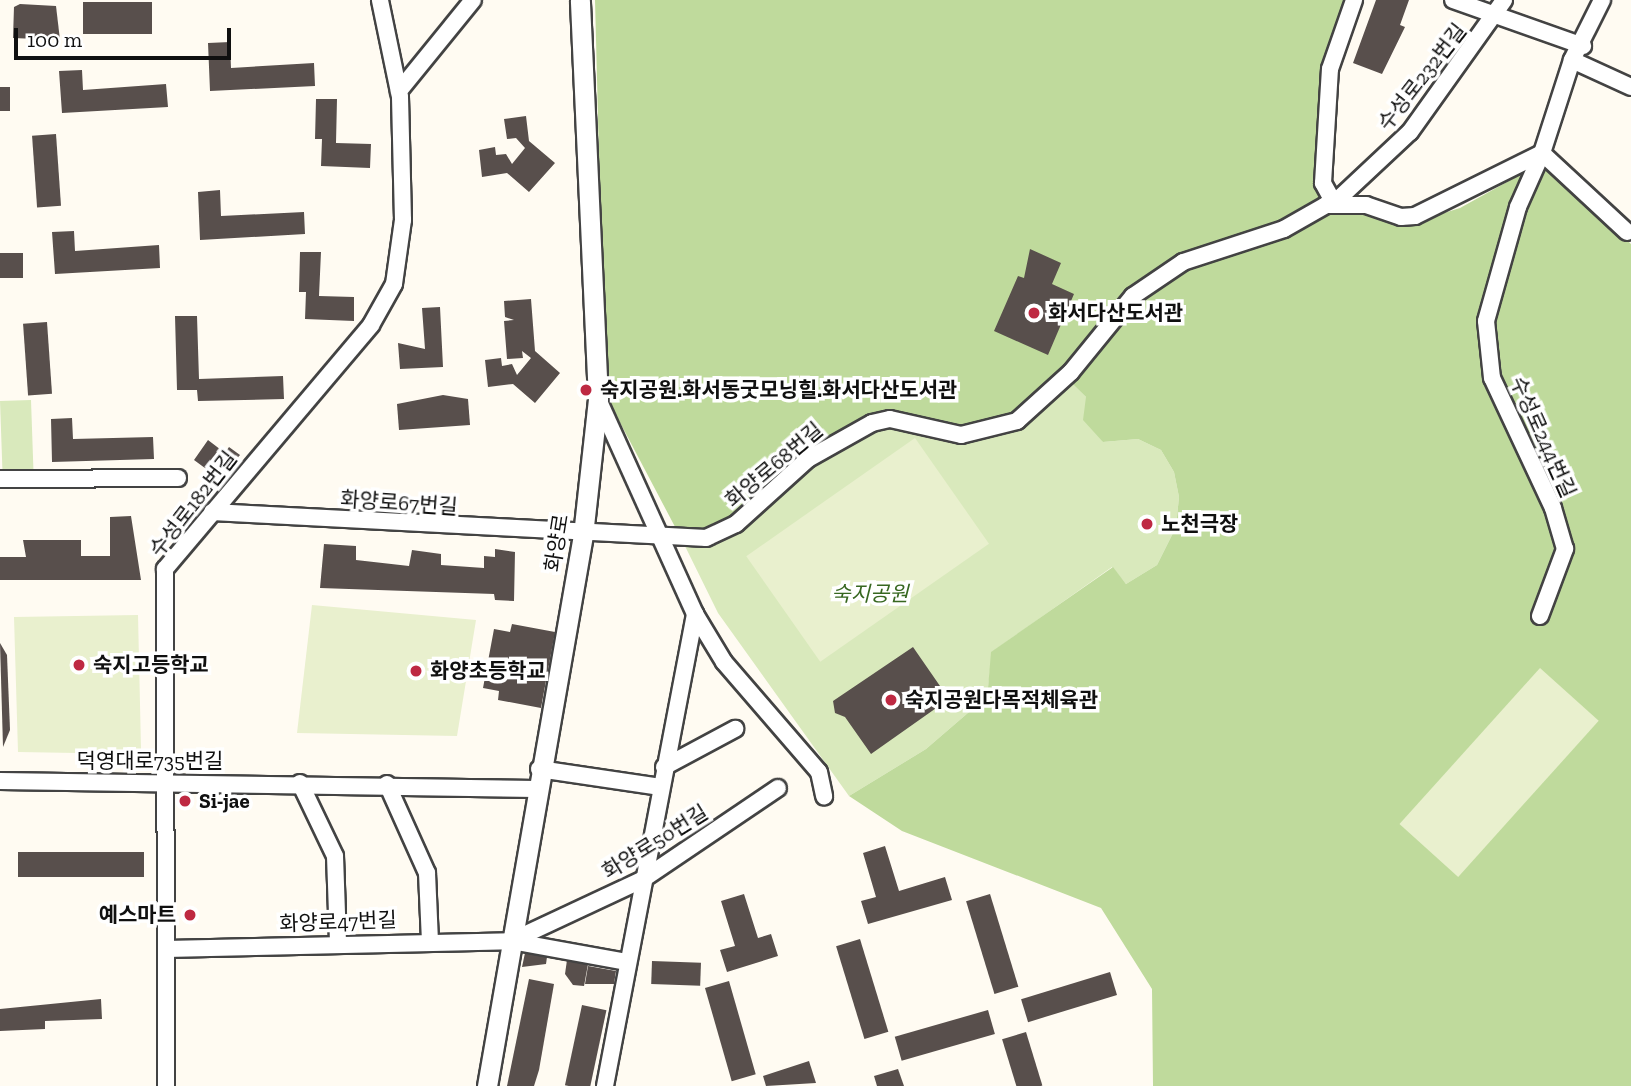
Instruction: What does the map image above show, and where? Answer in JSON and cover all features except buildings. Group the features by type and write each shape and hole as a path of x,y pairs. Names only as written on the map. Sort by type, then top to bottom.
{"street":[{"name":"수성로182번길","path":"166,1086 165,569 371,324 394,284 403,220 399,91 380,0"},
{"path":"399,91 474,0"},
{"name":"화양로","path":"487,1086 537,779 583,536 598,399 580,0"},
{"path":"1354,0 1331,69 1324,183 1334,203 1415,216 1542,153 1627,232"},
{"path":"1453,0 1583,46"},
{"name":"수성로232번길","path":"1334,203 1410,132 1504,0"},
{"name":"수성로244번길","path":"1540,616 1565,550 1553,508 1492,377 1486,321 1518,206 1542,153 1572,60 1583,46 1602,0"},
{"path":"1572,60 1631,87"},
{"name":"화양로68번길","path":"583,536 662,540 706,538 736,524 808,459 872,423 890,419 961,435 1017,421 1071,372 1133,296 1166,273 1183,262 1284,229 1334,203"},
{"path":"598,399 695,614 724,662 819,772 824,796"},
{"path":"0,479 178,478"},
{"name":"화양로67번길","path":"212,512 583,536"},
{"path":"605,1086 626,962 695,614"},
{"path":"664,767 735,729"},
{"name":"덕영대로735번길","path":"0,781 387,784 537,779 661,787"},
{"path":"300,783 335,856 338,943"},
{"path":"387,784 427,873 430,941"},
{"name":"화양로50번길","path":"511,941 642,880 778,788"},
{"path":"511,941 626,962"},
{"name":"화양로47번길","path":"166,949 511,941"}],"green space":[{"path":"595,0 1347,0 1324,69 1313,181 1321,199 1336,212 1368,214 1402,226 1460,208 1543,162 1631,244 1631,1086 1153,1086 1152,989 1101,908 902,831 849,796 926,749 969,712 988,688 991,652 1113,567 1126,584 1157,565 1176,527 1179,497 1174,472 1161,450 1138,439 1103,442 1083,420 1086,397 1068,379 993,433 891,422 844,439 738,527 683,542 605,394"},
{"name":"숙지공원","path":"1068,378 1086,397 1103,442 1138,439 1161,450 1174,472 1179,497 1176,527 1157,565 1126,584 1112,567 992,652 988,688 969,712 926,749 849,796 718,613 683,542 873,426"},
{"path":"31,400 33,471 2,472 0,401"},
{"path":"915,438 989,544 820,662 746,556"},
{"path":"312,605 476,620 457,736 297,733"},
{"path":"138,615 141,749 135,754 18,752 14,617"},
{"path":"1540,668 1599,721 1458,877 1399,824"}],"place":[{"name":"화서다산도서관","path":"1034,313"},
{"name":"숙지공원.화서동굿모닝힐.화서다산도서관","path":"586,390"},
{"name":"노천극장","path":"1147,524"},
{"name":"숙지고등학교","path":"79,665"},
{"name":"화양초등학교","path":"416,671"},
{"name":"숙지공원다목적체육관","path":"891,700"},
{"name":"Si-jae","path":"185,801"},
{"name":"예스마트","path":"190,915"}]}
